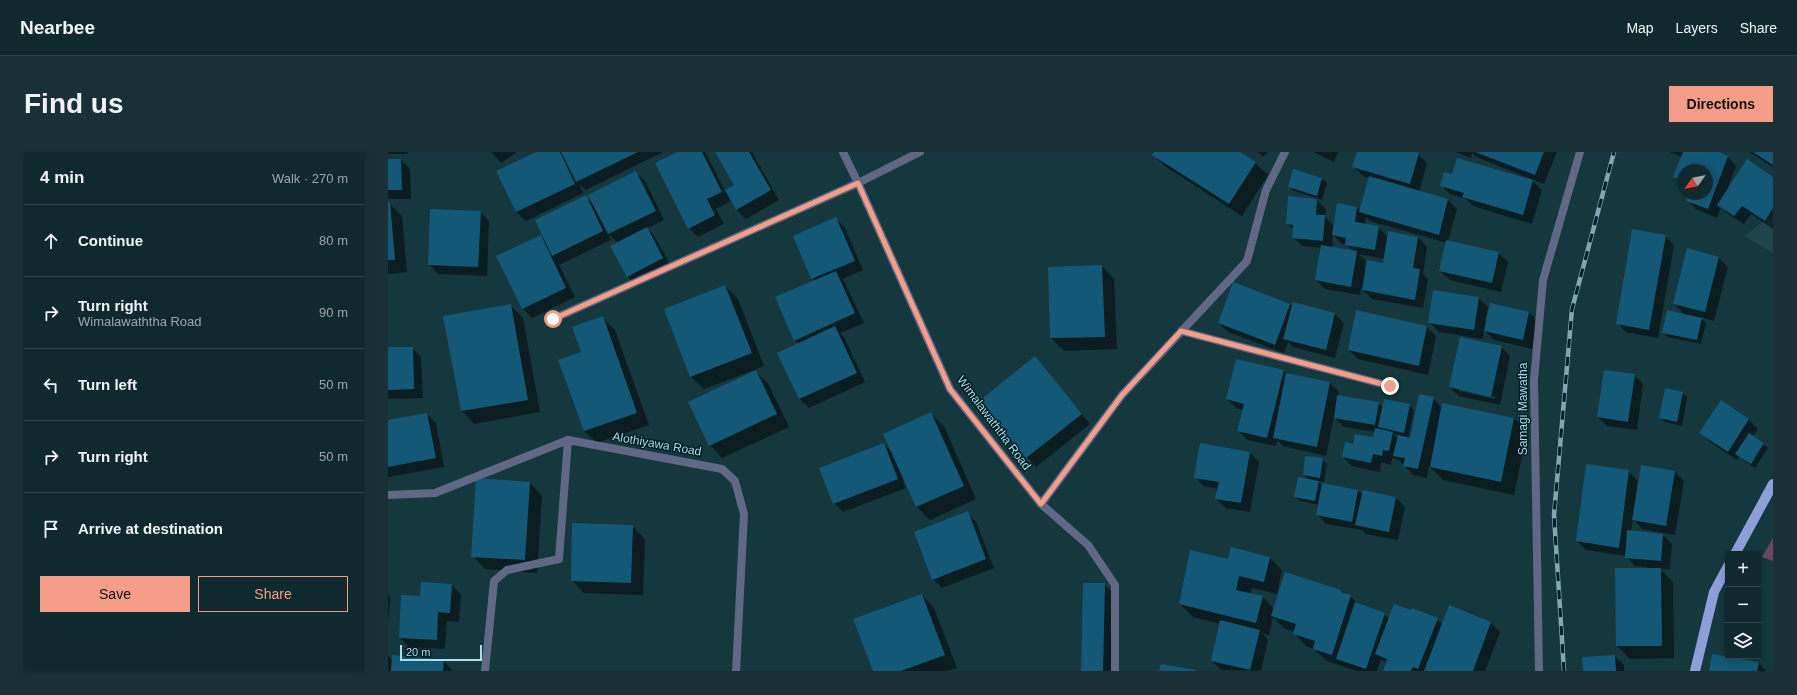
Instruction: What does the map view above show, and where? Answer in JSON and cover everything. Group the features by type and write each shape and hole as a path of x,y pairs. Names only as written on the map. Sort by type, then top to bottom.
{"main road":[{"path":"1737,551 1773,484"},
{"path":"1695,671 1714,592 1725,572"}],"street":[{"name":"Wimalawaththa Road","path":"843,152 950,389 1041,504 1088,545 1115,585 1115,671"},
{"path":"553,319 858,183 920,152"},
{"path":"1041,504 1122,395 1246,262 1266,190 1285,152"},
{"name":"Samagi Mawatha","path":"1539,671 1534,380 1543,280 1580,152"},
{"path":"1181,331 1390,386"},
{"path":"388,495 436,493 568,440 559,559 507,570 494,581 485,671"},
{"name":"Alothiyawa Road","path":"568,440 722,469 736,481 744,514 736,671"}],"shaded area":[{"path":"1773,214 1773,253 1744,236"},
{"path":"1773,538 1773,561 1762,557"}],"building":[{"path":"536,152 560,152 575,184 516,212 496,171"},
{"path":"561,152 638,152 576,182"},
{"path":"677,152 702,152 722,192 707,199 715,215 688,229 655,163"},
{"path":"715,152 749,152 771,190 736,210 725,190 734,185"},
{"path":"1154,152 1240,152 1256,162 1229,204 1152,155"},
{"path":"1357,152 1419,153 1410,184 1352,167"},
{"path":"1475,152 1544,152 1535,175"},
{"path":"1683,152 1719,152 1728,156 1713,196 1713,164 1678,164"},
{"path":"1753,152 1773,152 1773,165"},
{"path":"1457,158 1533,180 1523,215 1462,197 1464,193 1440,186 1444,172 1452,174"},
{"path":"388,159 401,159 402,190 388,190"},
{"path":"1747,159 1773,177 1773,208 1765,221 1742,206 1734,216 1717,205"},
{"path":"1677,167 1677,179 1673,177"},
{"path":"1293,169 1322,178 1317,196 1288,187"},
{"path":"636,171 656,211 608,234 588,195"},
{"path":"1369,176 1448,199 1439,235 1359,212"},
{"path":"586,195 603,231 552,256 535,220"},
{"path":"1288,196 1317,199 1316,215 1325,215 1323,241 1292,238 1293,225 1286,224"},
{"path":"1686,200 1711,200 1708,209"},
{"path":"388,202 390,202 395,260 388,260"},
{"path":"1337,203 1357,207 1355,222 1379,226 1375,250 1345,245 1346,238 1332,235"},
{"path":"430,209 481,211 478,267 428,265"},
{"path":"836,217 855,261 811,279 793,236"},
{"path":"647,227 663,258 627,277 610,246"},
{"path":"1632,229 1666,235 1649,330 1616,324"},
{"path":"1388,231 1418,237 1413,268 1420,269 1415,300 1362,290 1367,260 1383,263"},
{"path":"541,235 566,288 522,309 496,256"},
{"path":"1446,240 1499,252 1492,283 1439,271"},
{"path":"1321,245 1357,251 1351,287 1315,280"},
{"path":"1687,248 1719,257 1705,312 1673,304"},
{"path":"1102,265 1105,337 1050,338 1048,267"},
{"path":"836,271 855,313 794,341 775,297"},
{"path":"1233,282 1290,304 1275,345 1218,323"},
{"path":"725,285 752,353 690,377 664,309"},
{"path":"1433,290 1479,297 1474,330 1428,323"},
{"path":"1293,302 1335,313 1326,350 1283,339"},
{"path":"1490,303 1529,312 1523,340 1484,331"},
{"path":"511,304 528,400 461,411 443,316"},
{"path":"1356,310 1427,326 1419,366 1348,350"},
{"path":"1667,310 1702,318 1697,340 1662,333"},
{"path":"603,316 637,413 584,431 558,360 581,352 572,327"},
{"path":"835,326 857,373 799,399 777,353"},
{"path":"1460,337 1502,346 1491,397 1449,387"},
{"path":"388,347 413,347 414,389 388,390"},
{"path":"1035,356 1082,414 1026,458 979,401"},
{"path":"1236,359 1284,370 1267,438 1237,431 1244,404 1226,399"},
{"path":"756,370 777,414 709,446 688,402"},
{"path":"1604,370 1635,374 1628,422 1597,417"},
{"path":"1286,373 1330,382 1317,447 1273,438"},
{"path":"1665,388 1683,392 1677,422 1659,418"},
{"path":"1419,394 1434,397 1418,469 1403,466 1405,458 1393,456 1398,435 1410,438"},
{"path":"1337,395 1379,402 1375,425 1334,418"},
{"path":"1384,399 1410,404 1404,433 1378,427"},
{"path":"1721,400 1749,419 1728,452 1699,433"},
{"path":"1442,403 1514,418 1501,482 1430,467"},
{"path":"931,412 964,486 916,507 883,434"},
{"path":"427,413 436,458 388,467 388,420"},
{"path":"1375,428 1393,432 1389,451 1383,450 1382,456 1373,454 1371,463 1342,457 1345,442 1353,444 1355,434 1373,437"},
{"path":"1749,433 1764,443 1751,464 1735,454"},
{"path":"884,443 898,479 833,504 819,468"},
{"path":"1200,443 1250,452 1241,503 1215,499 1219,482 1194,478"},
{"path":"1305,456 1323,458 1320,478 1303,475"},
{"path":"1586,464 1629,470 1619,548 1576,541"},
{"path":"1641,465 1675,471 1666,526 1632,520"},
{"path":"1298,477 1319,481 1315,501 1294,497"},
{"path":"476,478 530,482 525,560 471,557"},
{"path":"1322,483 1358,490 1352,522 1316,515"},
{"path":"1363,490 1396,497 1389,532 1355,525"},
{"path":"968,511 986,559 932,580 914,532"},
{"path":"572,523 633,525 631,583 571,581"},
{"path":"1627,530 1663,534 1661,561 1625,558"},
{"path":"1231,547 1270,557 1264,582 1239,576 1236,590 1263,596 1256,623 1179,604 1190,550 1228,559"},
{"path":"1615,568 1661,568 1662,646 1616,646"},
{"path":"1285,572 1341,590 1341,592 1351,595 1332,655 1313,649 1315,641 1293,634 1296,624 1271,616"},
{"path":"421,582 452,584 450,613 438,612 437,640 399,638 401,595 420,596"},
{"path":"1083,583 1105,583 1103,671 1081,671"},
{"path":"922,594 945,655 901,671 873,671 853,619"},
{"path":"1355,602 1385,613 1366,669 1336,659"},
{"path":"1394,604 1411,610 1412,608 1438,618 1418,669 1413,667 1411,671 1383,671 1387,659 1375,654"},
{"path":"1449,605 1491,622 1473,671 1424,671"},
{"path":"1220,620 1260,630 1250,670 1211,661"},
{"path":"1712,654 1725,656 1725,659 1741,659 1759,662 1757,671 1709,671"},
{"path":"392,655 444,660 443,671 391,671"},
{"path":"1615,655 1616,671 1583,671 1582,657"},
{"path":"1161,664 1196,670 1196,671 1159,671"}],"railway":[{"path":"1564,671 1554,515 1572,309 1614,152"}],"route":[{"path":"553,319 858,183 950,389 1041,504 1122,395 1181,331 1390,386"}]}
